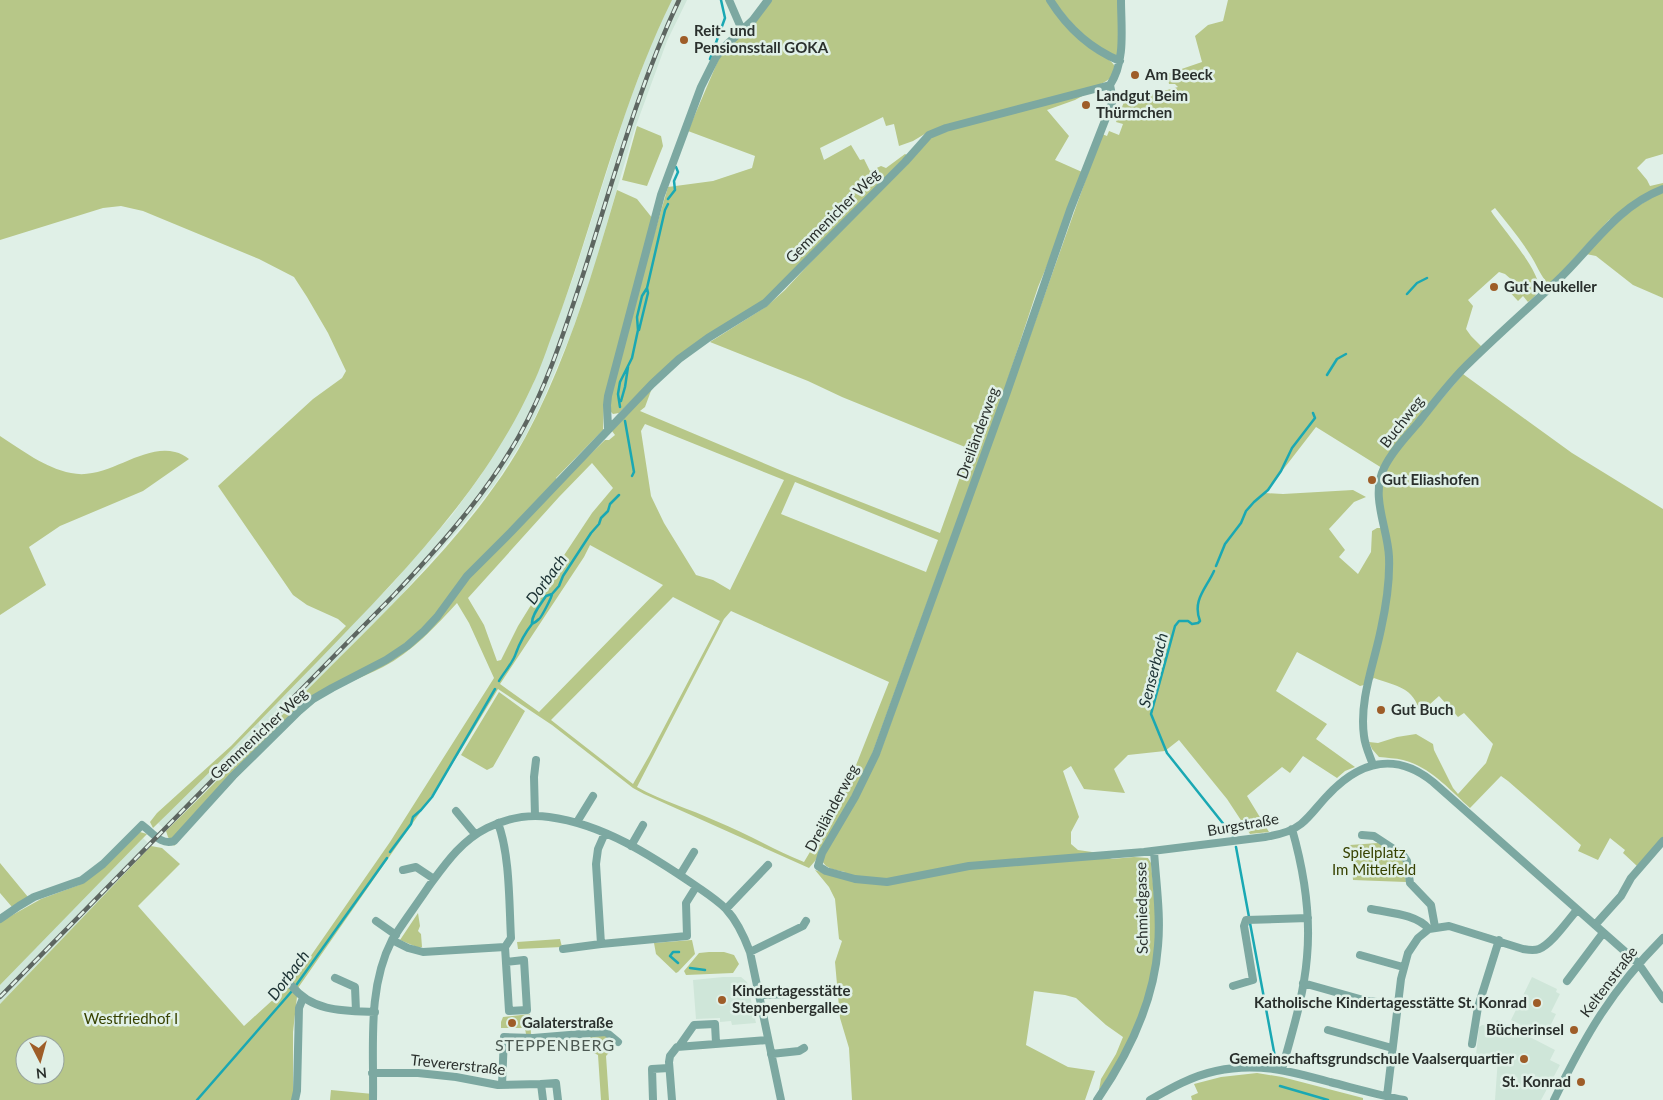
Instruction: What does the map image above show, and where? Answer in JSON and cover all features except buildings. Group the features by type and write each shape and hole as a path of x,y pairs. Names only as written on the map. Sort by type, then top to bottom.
{"street":[{"path":"729,0 742,30"},
{"path":"608,428 608,396 665,182 710,68 722,49 757,17 768,0"},
{"path":"1050,0 1056,10 1075,31 1097,49 1120,61"},
{"name":"Dreiländerweg","path":"818,866 822,853 865,778 886,729 1070,210 1113,100 1110,85 1120,61 1121,0"},
{"name":"Gemmenicher Weg","path":"0,919 34,897 82,880 102,864 142,825 161,841 169,843 174,841 233,776 313,699 386,660 407,646 437,617 467,576 511,532 608,428 679,359 771,298 905,162 929,135 946,128 1110,85"},
{"name":"Buchweg","path":"1373,765 1364,739 1364,717 1367,685 1381,629 1386,599 1389,557 1378,487 1384,469 1395,450 1460,372 1556,282 1614,220 1631,206 1663,189"},
{"path":"536,760 534,776 536,816"},
{"name":"Burgstraße","path":"818,866 826,871 855,878 886,882 969,866 1154,851 1265,837 1292,829 1303,823 1343,780 1358,771 1373,765 1396,764 1409,767 1425,776 1595,925 1638,963 1663,999"},
{"path":"577,822 593,796"},
{"path":"456,811 475,834"},
{"path":"373,1100 372,1073 378,976 394,937 453,854 475,834 512,818 536,816 548,816 577,822 631,846 680,875 726,909 742,931 750,952 781,1100"},
{"path":"498,823 506,857 512,938 505,947 509,1011 527,1010 524,960 506,962"},
{"path":"631,846 643,825"},
{"path":"1282,1069 1307,960 1308,918 1304,878 1292,829"},
{"path":"601,944 596,864 598,850 604,833"},
{"path":"1362,835 1374,836 1403,855 1408,861 1409,877 1413,887 1431,905 1432,928"},
{"path":"1595,925 1621,896 1631,878 1663,841"},
{"name":"Schmiedgasse","path":"1097,1100 1130,1045 1151,985 1158,945 1154,851"},
{"path":"680,875 694,852"},
{"path":"403,870 416,865 434,879"},
{"path":"726,909 768,865"},
{"path":"563,949 687,936 686,903 696,886"},
{"path":"1372,909 1415,919 1432,928 1455,927 1523,949 1535,950 1549,942 1577,910"},
{"path":"1233,986 1253,980 1244,926 1246,920 1308,918"},
{"path":"376,921 408,948 423,952 505,947"},
{"path":"750,952 803,926 806,921"},
{"path":"1387,1096 1403,967 1408,953 1418,938 1432,928"},
{"path":"1567,981 1603,933"},
{"name":"Keltenstraße","path":"1554,1100 1591,1028 1638,963 1663,938"},
{"path":"1472,1044 1478,1007 1499,940"},
{"path":"1360,955 1403,967"},
{"path":"335,978 355,987 356,1011"},
{"path":"1303,983 1368,1001 1397,1004"},
{"path":"292,986 300,996 330,1009 375,1012"},
{"path":"759,995 788,994 794,991"},
{"path":"295,1100 297,1091 300,996"},
{"path":"672,1100 669,1068 672,1051 680,1046 694,1026 715,1024 716,1043"},
{"path":"1328,1030 1392,1048"},
{"path":"502,1085 504,1037 533,1038 606,1032 618,1042"},
{"path":"680,1046 768,1040"},
{"path":"772,1054 799,1051 804,1048"},
{"path":"1150,1100 1188,1080 1215,1071 1250,1067 1282,1069 1404,1100"},
{"path":"654,1100 652,1068 669,1068"},
{"name":"Trevererstraße","path":"372,1073 418,1073 502,1085 541,1084"},
{"path":"543,1100 541,1084 556,1083 558,1100"}],"shaded area":[{"path":"672,0 687,0 667,41 634,131 594,268 572,332 541,405 524,439 495,484 471,515 398,599 166,831 158,823 391,585 452,515 481,475 533,384 573,278 627,108 656,31"},
{"path":"143,838 151,846 0,1004 0,985"},
{"name":"Kindertagesstätte Steppenbergallee","path":"741,977 747,982 756,1023 732,1025 731,1021 720,1022 720,1018 696,1019 693,980"},
{"name":"Katholische Kindertagesstätte St. Konrad","path":"1532,977 1557,989 1556,992 1560,994 1551,1012 1556,1014 1545,1037 1511,1020"},
{"name":"Gemeinschaftsgrundschule Vaalserquartier","path":"1497,1020 1555,1050 1550,1060 1560,1065 1541,1100 1495,1100 1498,1058 1476,1055 1479,1027 1482,1025 1494,1026"}],"green space":[{"path":"0,0 672,0 637,81 569,289 541,365 512,425 489,462 437,532 379,598 153,828 150,822 157,813 231,746 346,626 338,619 307,605 293,595 218,486 313,399 342,378 346,371 328,333 294,277 259,259 143,211 121,206 103,208 0,240"},
{"name":"Westfriedhof I","path":"770,0 1048,0 1075,35 1114,65 1112,76 1103,83 1088,89 1046,99 1046,104 1086,94 1047,110 1069,136 1055,160 1082,172 1059,237 1038,287 1004,391 871,757 853,795 815,861 809,868 644,794 633,788 552,725 498,689 426,804 298,988 293,1032 293,1100 0,1100 0,1004 151,846 162,848 180,864 138,906 244,1026 288,986 390,842 494,678 469,623 457,603 432,630 404,654 383,667 331,691 303,712 245,768 174,846 166,831 415,581 486,498 525,438 554,378 588,285 617,190 637,199 653,219 604,403 603,430 556,478 560,483 605,440 609,440 615,435 612,431 652,388 645,407 640,411 787,473 940,533 970,449 710,342 767,306 785,290 848,222 907,165 927,142 928,132 913,141 899,146 894,124 886,126 883,117 820,148 824,160 851,145 860,160 864,159 870,171 881,166 886,168 905,154 907,155 764,301 694,344 658,374 619,413 613,414 611,412 609,407 611,393 668,187 713,181 752,168 755,156 688,131 720,56 757,19","holes":["645,424 784,480 730,590 713,580 696,575 664,523 651,496 641,431","592,463 613,488 592,513 531,605 501,660 497,661 484,625 468,598","795,482 938,540 926,572 781,514","590,545 663,585 539,712 500,684","673,597 720,621 633,784 551,720","731,611 889,682 845,793 804,862 637,787 724,619"]},
{"path":"1053,0 1118,0 1118,55 1101,50 1092,43"},
{"path":"1228,0 1663,0 1663,154 1646,159 1637,168 1650,186 1663,183 1663,187 1609,220 1552,282 1548,284 1513,230 1495,208 1491,211 1520,250 1534,273 1538,283 1538,290 1535,295 1528,302 1523,296 1518,301 1505,287 1512,280 1499,272 1468,300 1473,306 1466,329 1482,347 1382,468 1316,427 1265,493 1283,494 1353,490 1366,497 1354,502 1329,529 1345,550 1339,557 1358,574 1371,552 1372,531 1377,528 1384,528 1381,487 1385,470 1397,452 1463,374 1572,453 1663,509 1663,837 1637,866 1623,853 1625,850 1610,838 1598,860 1578,851 1581,845 1501,776 1470,808 1430,773 1413,763 1394,758 1379,757 1369,742 1378,743 1416,734 1433,744 1434,750 1453,788 1458,794 1486,763 1493,744 1464,713 1458,717 1439,696 1420,713 1417,704 1409,693 1397,686 1374,678 1368,684 1360,686 1297,652 1276,691 1327,724 1316,739 1355,767 1345,771 1337,778 1303,756 1290,773 1282,767 1247,796 1269,832 1250,834 1227,799 1179,740 1165,751 1128,755 1114,769 1125,793 1084,789 1071,766 1063,771 1079,817 1071,832 1071,844 1078,850 1092,852 1112,859 1148,858 1151,863 1156,937 1150,978 1145,998 1130,1037 1121,1056 1099,1090 1101,1079 1116,1054 1123,1037 1106,1025 1076,998 1034,991 1026,1045 1068,1067 1095,1071 1085,1100 852,1100 849,1048 840,1018 835,962 842,941 839,939 835,899 829,887 815,870 839,878 845,872 828,867 822,860 880,753 1102,134 1107,136 1109,131 1119,135 1123,124 1116,122 1124,102 1178,87 1175,84 1169,84 1167,74 1202,62 1195,36 1208,25 1223,21"},
{"path":"637,126 661,136 663,146 647,186 622,180"},
{"path":"1663,191 1663,298 1633,285 1596,256 1586,254 1633,209"},
{"path":"0,436 43,463 71,473 98,472 149,453 162,451 177,452 189,459 143,491 60,526 29,547 46,585 0,615"},
{"path":"499,692 525,711 493,767 487,770 461,755"},
{"path":"140,832 147,834 0,985 0,922 41,899 79,885"},
{"name":"Spielplatz Im Mittelfeld","path":"1378,843 1397,854 1403,861 1406,882 1353,880 1350,845"},
{"path":"0,863 28,897 12,907 0,893"},
{"path":"418,913 420,926 418,931 421,934 422,947 419,948 400,940"},
{"path":"560,939 562,947 518,949 517,942"},
{"path":"692,940 695,954 676,973 656,954 654,943"},
{"path":"724,952 734,955 739,964 733,973 686,975 684,971 699,953"},
{"name":"Galaterstraße","path":"530,1014 531,1034 526,1034 524,1023 523,1028 501,1028 503,1017"},
{"path":"606,1032 616,1045 606,1056 609,1100 601,1100 598,1055 588,1050 591,1033"},
{"path":"1257,1073 1282,1077 1363,1098 1363,1100 1192,1100 1191,1096 1198,1093 1194,1084 1221,1077"},
{"path":"331,1090 373,1094 373,1100 330,1100"}],"waterway":[{"name":"Dorbach","path":"710,59 725,18 721,0"},
{"name":"Dorbach","path":"668,199 675,190 674,181 678,172 676,167"},
{"name":"Dorbach","path":"620,407 618,394 620,382 632,358 638,330 637,317 642,296 647,288 668,204"},
{"name":"Senserbach","path":"1407,294 1417,283 1427,278"},
{"path":"639,330 648,293 647,288"},
{"name":"Senserbach","path":"1327,375 1337,359 1346,354"},
{"path":"621,401 628,367"},
{"name":"Senserbach","path":"1216,566 1225,544 1241,523 1246,511 1268,490 1281,471 1292,448 1315,418 1313,413"},
{"name":"Dorbach","path":"625,421 634,472 632,476"},
{"name":"Dorbach","path":"499,681 513,660 532,624 533,617 546,596 552,594 559,586 563,576 591,533 608,511 610,504 619,495"},
{"name":"Senserbach","path":"1214,571 1199,601 1198,614 1200,621 1192,624 1188,621 1179,621 1175,626 1151,714 1167,753 1233,836"},
{"path":"532,624 540,618 552,594"},
{"name":"Dorbach","path":"390,852 411,824 413,817 432,797 495,689"},
{"name":"Senserbach","path":"1236,847 1249,917"},
{"name":"Dorbach","path":"197,1100 292,991 387,858"},
{"name":"Senserbach","path":"1250,923 1275,1057"},
{"path":"678,963 670,956 673,952 679,952"},
{"path":"690,968 705,970"},
{"name":"Senserbach","path":"1280,1086 1328,1100"}],"railway":[{"path":"0,997 393,596 445,539 492,479 529,417 554,358 650,68 679,0"}],"place":[{"name":"Reit- und Pensionsstall GOKA","path":"684,40"},
{"name":"Am Beeck","path":"1135,75"},
{"name":"Landgut Beim Thürmchen","path":"1086,105"},
{"name":"Gut Neukeller","path":"1494,287"},
{"name":"Gut Eliashofen","path":"1372,480"},
{"name":"Gut Buch","path":"1381,710"},
{"name":"Kindertagesstätte Steppenbergallee","path":"722,1000"},
{"name":"Katholische Kindertagesstätte St. Konrad","path":"1537,1003"},
{"name":"Galaterstraße","path":"512,1023"},
{"name":"Bücherinsel","path":"1574,1030"},
{"name":"Gemeinschaftsgrundschule Vaalserquartier","path":"1524,1059"},
{"name":"St. Konrad","path":"1581,1082"}],"district":[{"name":"STEPPENBERG","path":"555,1045"}]}
